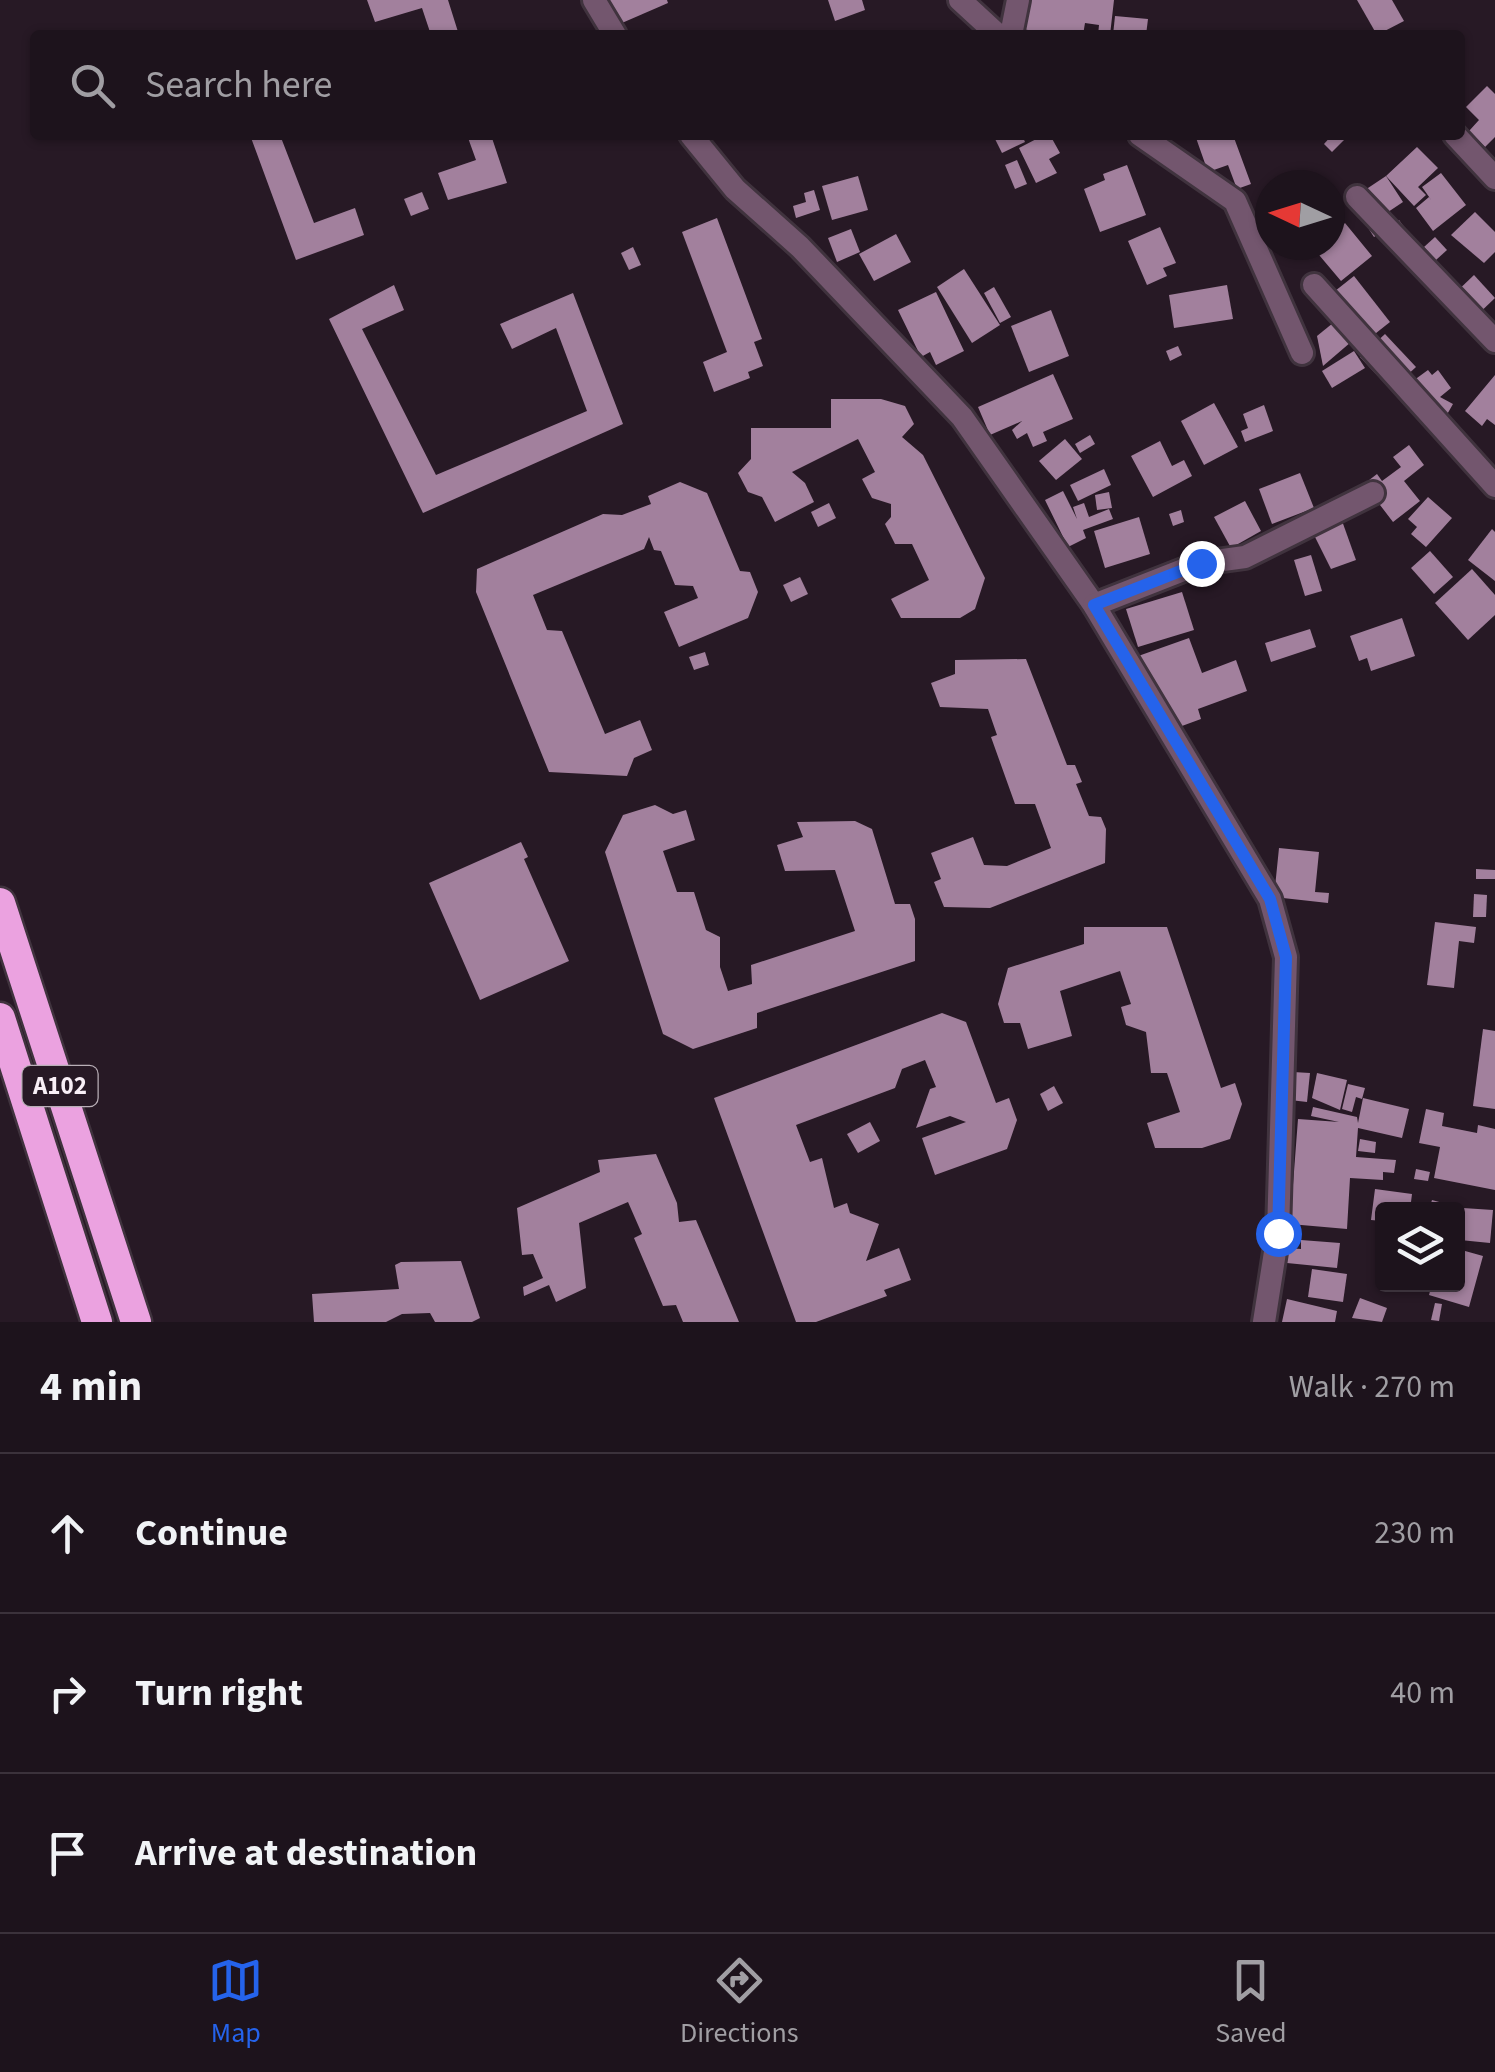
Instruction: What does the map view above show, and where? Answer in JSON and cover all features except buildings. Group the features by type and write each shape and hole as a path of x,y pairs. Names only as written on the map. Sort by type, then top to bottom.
{"highway":[{"name":"A102","path":"0,903 136,1322"},
{"name":"A102","path":"0,1018 97,1322"}],"street":[{"path":"594,0 612,30"},
{"path":"960,0 993,30"},
{"path":"1011,30 1018,0"},
{"path":"695,140 735,190 800,247 962,416 1094,605 1270,899 1286,957 1278,1233 1264,1322"},
{"path":"1147,140 1235,201 1255,233"},
{"path":"1459,140 1495,178"},
{"path":"1357,197 1495,341"},
{"path":"1268,260 1302,353"},
{"path":"1314,285 1495,486"},
{"path":"1094,605 1201,563 1245,557 1372,494"}],"route":[{"path":"1201,563 1094,605 1270,899 1286,957 1278,1233"}]}
